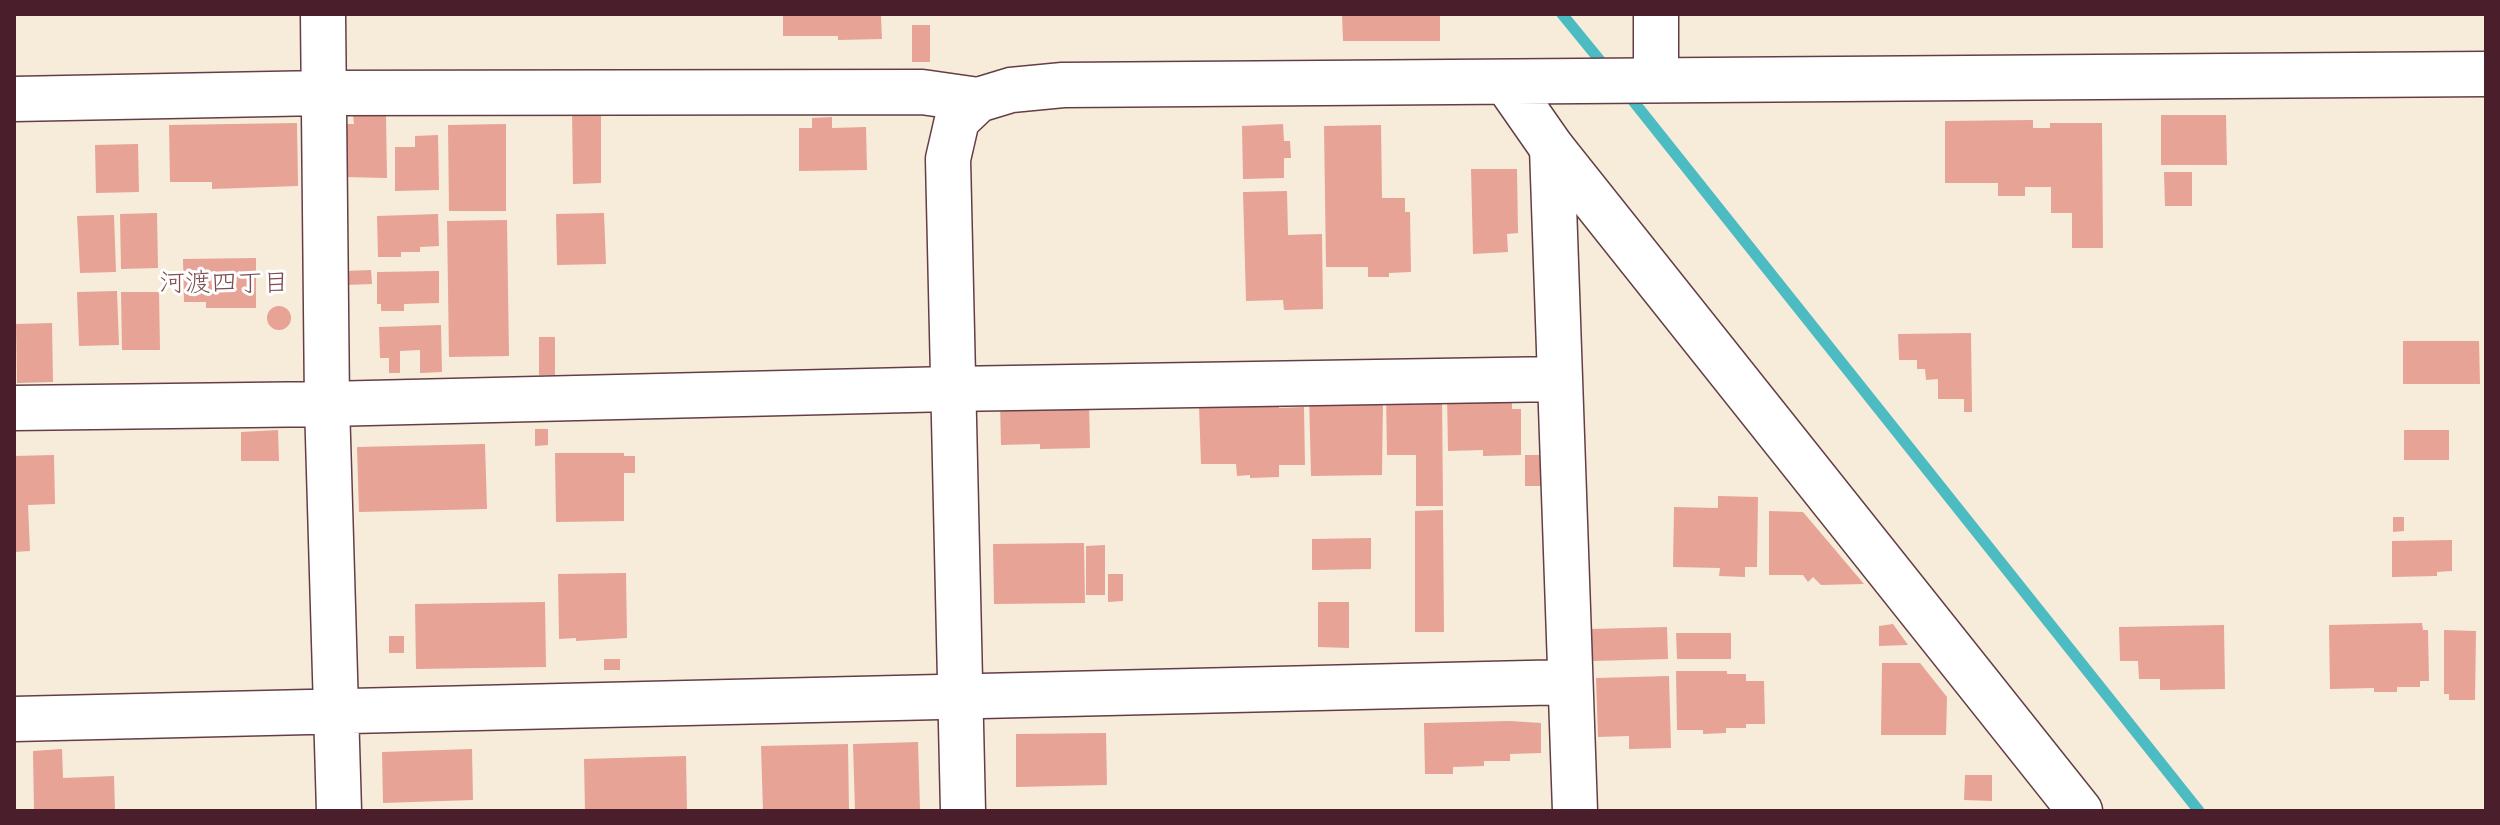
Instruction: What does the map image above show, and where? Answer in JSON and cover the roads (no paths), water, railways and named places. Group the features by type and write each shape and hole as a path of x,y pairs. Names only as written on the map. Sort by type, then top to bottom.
{"street":[{"path":"323,14 327,404 339,811"},
{"path":"1652,80 1656,14"},
{"path":"14,99 322,93 922,92 978,100 1011,90 1063,85 2486,74"},
{"path":"1526,82 1552,148 2080,811"},
{"path":"963,811 948,159 957,120 978,100"},
{"path":"1552,148 1575,811"},
{"path":"14,408 1559,379"},
{"path":"14,719 1570,682"}],"waterway":[{"path":"1562,14 1607,69"},
{"path":"1626,92 2199,811"}],"district":[{"name":"河渡四丁目","path":"224,283"}]}
